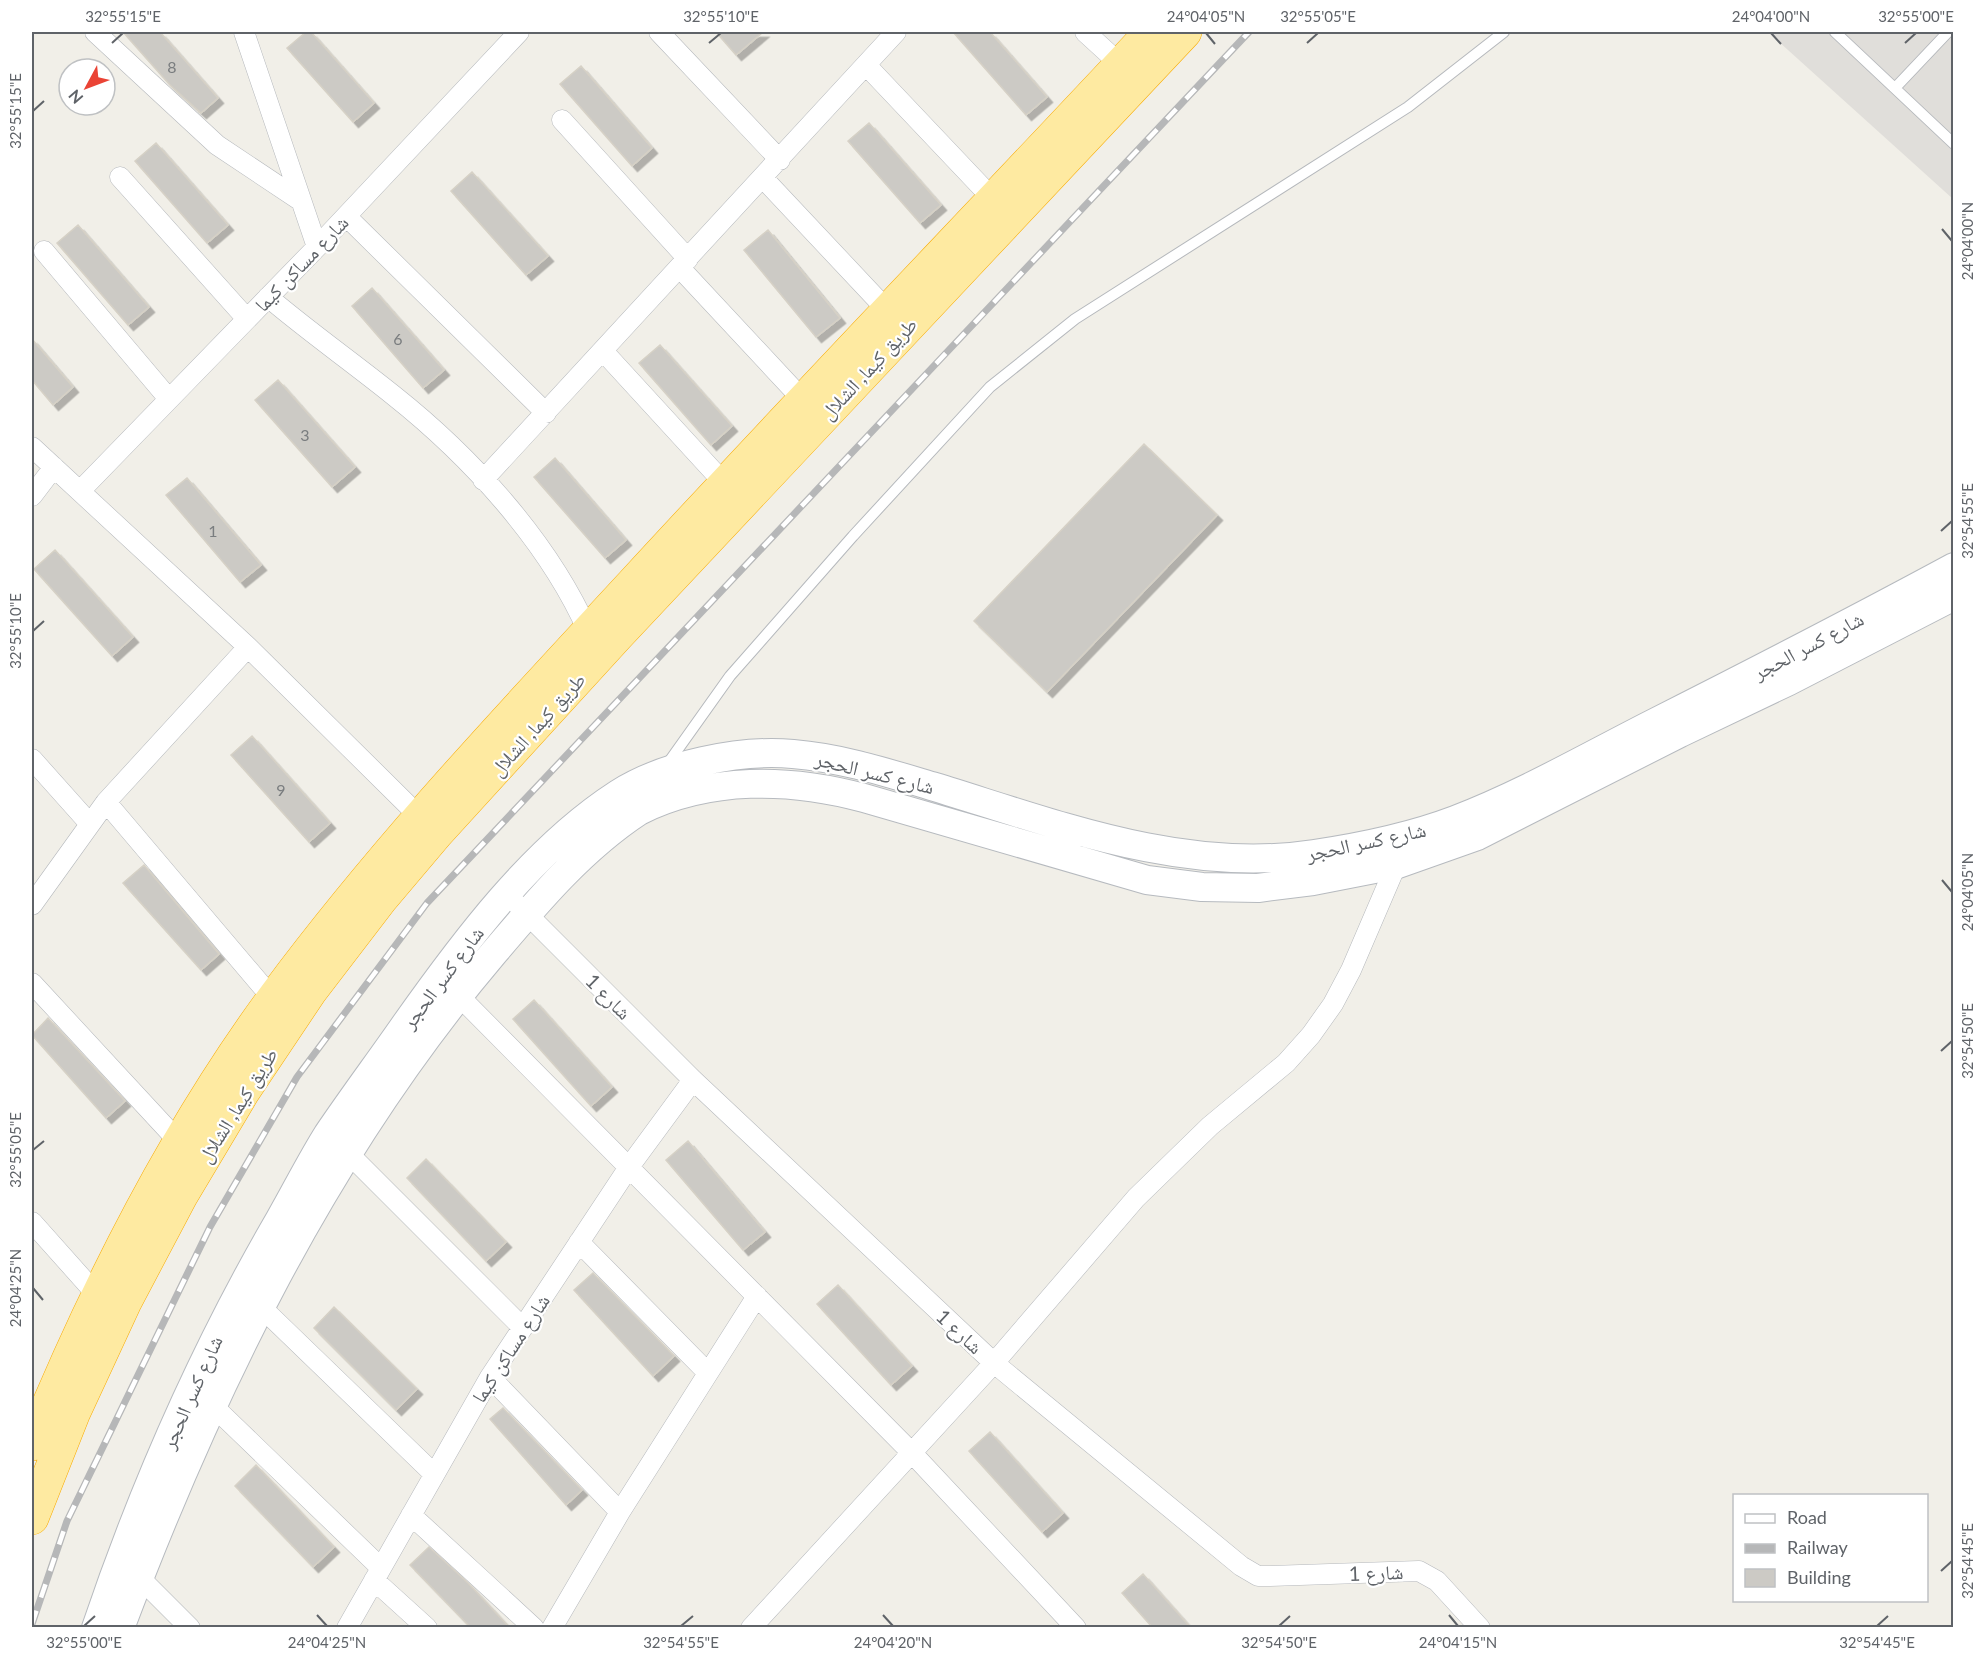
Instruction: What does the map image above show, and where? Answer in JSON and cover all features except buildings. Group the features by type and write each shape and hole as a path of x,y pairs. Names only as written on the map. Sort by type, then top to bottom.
{"highway":[{"name":"طريق كيما, الشلال","path":"32,1444 120,1249 180,1143 273,999 362,883 428,824 641,610 1116,82 1151,32"},
{"name":"طريق كيما, الشلال","path":"32,1518 74,1412 120,1312 181,1196 243,1092 428,824 588,631 992,198 1116,82 1185,32"}],"main road":[{"name":"شارع كسر الحجر","path":"1785,671 1953,567"},
{"name":"شارع كسر الحجر","path":"96,1628 117,1564 186,1401 237,1293 327,1136 440,976 507,892 543,857 620,793 659,775 699,762 740,755 782,753 824,757 865,766 1087,834 1142,847 1198,855 1254,858 1310,855 1408,835 1498,802 1675,724 1785,671 1953,596"},
{"name":"شارع كسر الحجر","path":"120,1628 139,1577 213,1405 260,1306 347,1152 458,995 526,914 567,870 626,819 652,804 723,786 758,782 794,783 830,788 1147,880 1202,887 1258,888 1313,881 1395,865 1437,852 1507,823 1675,724"},
{"path":"652,804 659,775"}],"street":[{"path":"95,32 217,145 301,201"},
{"path":"244,32 317,247"},
{"name":"شارع مساكن كيما","path":"80,491 317,247 519,32"},
{"path":"659,32 780,160"},
{"path":"483,480 896,32"},
{"path":"1085,32 1116,82"},
{"path":"866,65 992,198"},
{"path":"562,120 803,400"},
{"path":"120,177 247,319"},
{"path":"763,178 887,310"},
{"path":"346,216 546,413"},
{"path":"44,251 169,399"},
{"path":"268,297 394,396 483,480 543,552 572,595 588,631"},
{"path":"603,351 724,483"},
{"path":"32,447 248,647 428,824"},
{"path":"32,496 54,467"},
{"path":"32,905 106,802 248,647"},
{"path":"32,759 90,824"},
{"path":"106,802 273,999"},
{"path":"750,1628 994,1363 1136,1198 1210,1126 1286,1063 1311,1035 1333,1004 1351,970 1408,835"},
{"name":"شارع 1","path":"507,892 526,914 693,1080 994,1363 1249,1572 1270,1576 1419,1571 1437,1581 1480,1628"},
{"path":"32,983 180,1143"},
{"path":"458,995 912,1453 1076,1628"},
{"name":"شارع مساكن كيما","path":"347,1628 490,1377 629,1167 693,1080"},
{"path":"347,1152 522,1327"},
{"path":"32,1222 98,1296"},
{"path":"579,1242 708,1372"},
{"path":"552,1628 620,1512 757,1296"},
{"path":"260,1306 434,1474"},
{"path":"490,1377 620,1512"},
{"path":"213,1405 427,1628"},
{"path":"411,1515 534,1628"},
{"path":"139,1577 190,1628"}],"lane":[{"path":"659,775 730,676 853,536 990,387 1075,319 1408,107 1504,32"},
{"path":"1835,32 1953,144"},
{"path":"1895,88 1948,32"}],"shaded area":[{"path":"1768,32 1953,32 1953,199"}],"railway":[{"path":"32,1624 67,1521 210,1227 297,1077 427,903 1249,32"}]}
